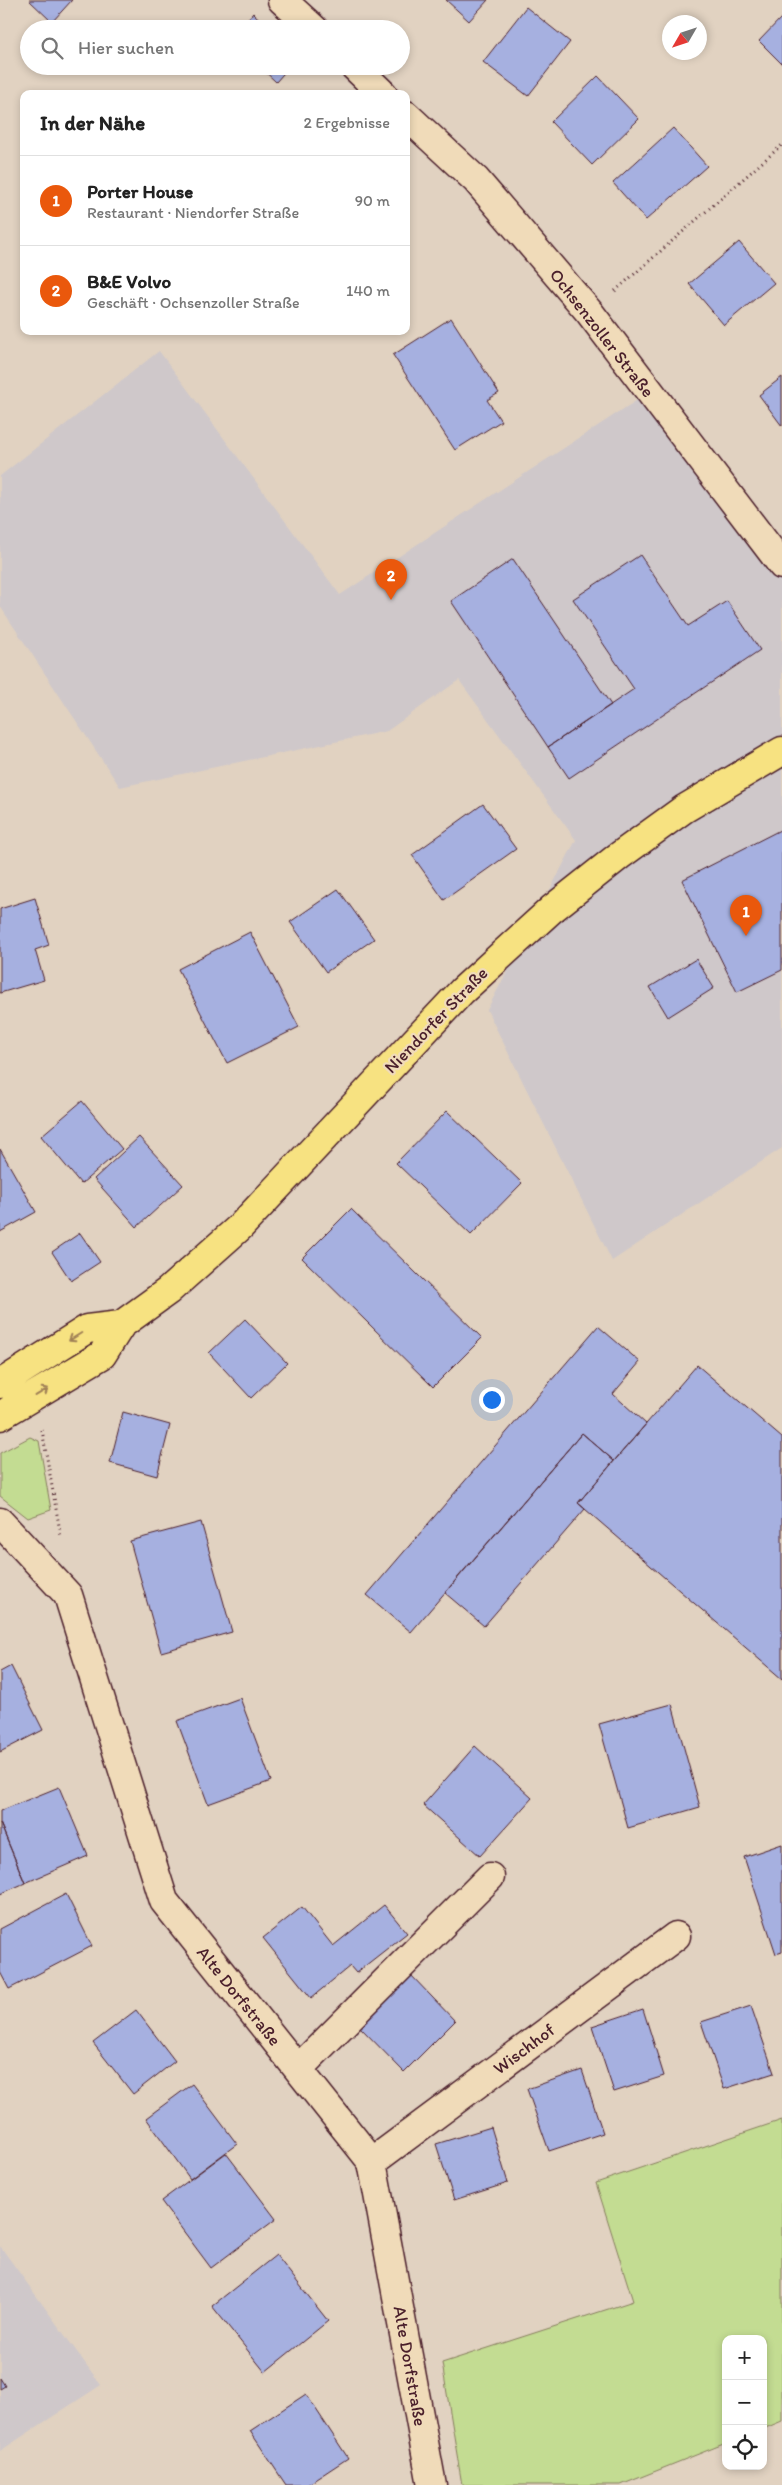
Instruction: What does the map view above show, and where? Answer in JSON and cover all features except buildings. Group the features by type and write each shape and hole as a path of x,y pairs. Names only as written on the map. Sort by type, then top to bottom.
{"main road":[{"name":"Niendorfer Straße","path":"0,1416 42,1393 102,1355 121,1325 168,1291 241,1226 462,991 552,909 619,856 684,809 782,751"},
{"name":"Niendorfer Straße","path":"0,1384 87,1329 121,1325"}],"street":[{"path":"282,0 304,20"},
{"path":"363,75 379,90"},
{"name":"Ochsenzoller Straße","path":"410,119 476,180 590,313 782,565"},
{"name":"Alte Dorfstraße","path":"0,1522 68,1595 164,1901 372,2162 432,2485"},
{"path":"298,2069 490,1877"},
{"name":"Wischhof","path":"372,2162 676,1936"}],"path":[{"path":"590,313 782,145"},
{"path":"42,1393 42,1435 61,1541"}],"shaded area":[{"path":"159,351 340,595 657,387 782,547 782,1148 612,1261 487,1010 576,840 459,680 387,731 120,787 0,606 0,476"},
{"path":"0,2246 101,2385 0,2451"}],"green space":[{"path":"30,1437 39,1441 51,1510 28,1518 0,1496 0,1453"},
{"path":"782,2120 782,2421 767,2427 767,2335 722,2335 722,2445 621,2485 462,2485 442,2363 633,2301 596,2183"}],"place":[{"name":"B&E Volvo","path":"391,600"},
{"name":"Porter House","path":"746,936"}]}
